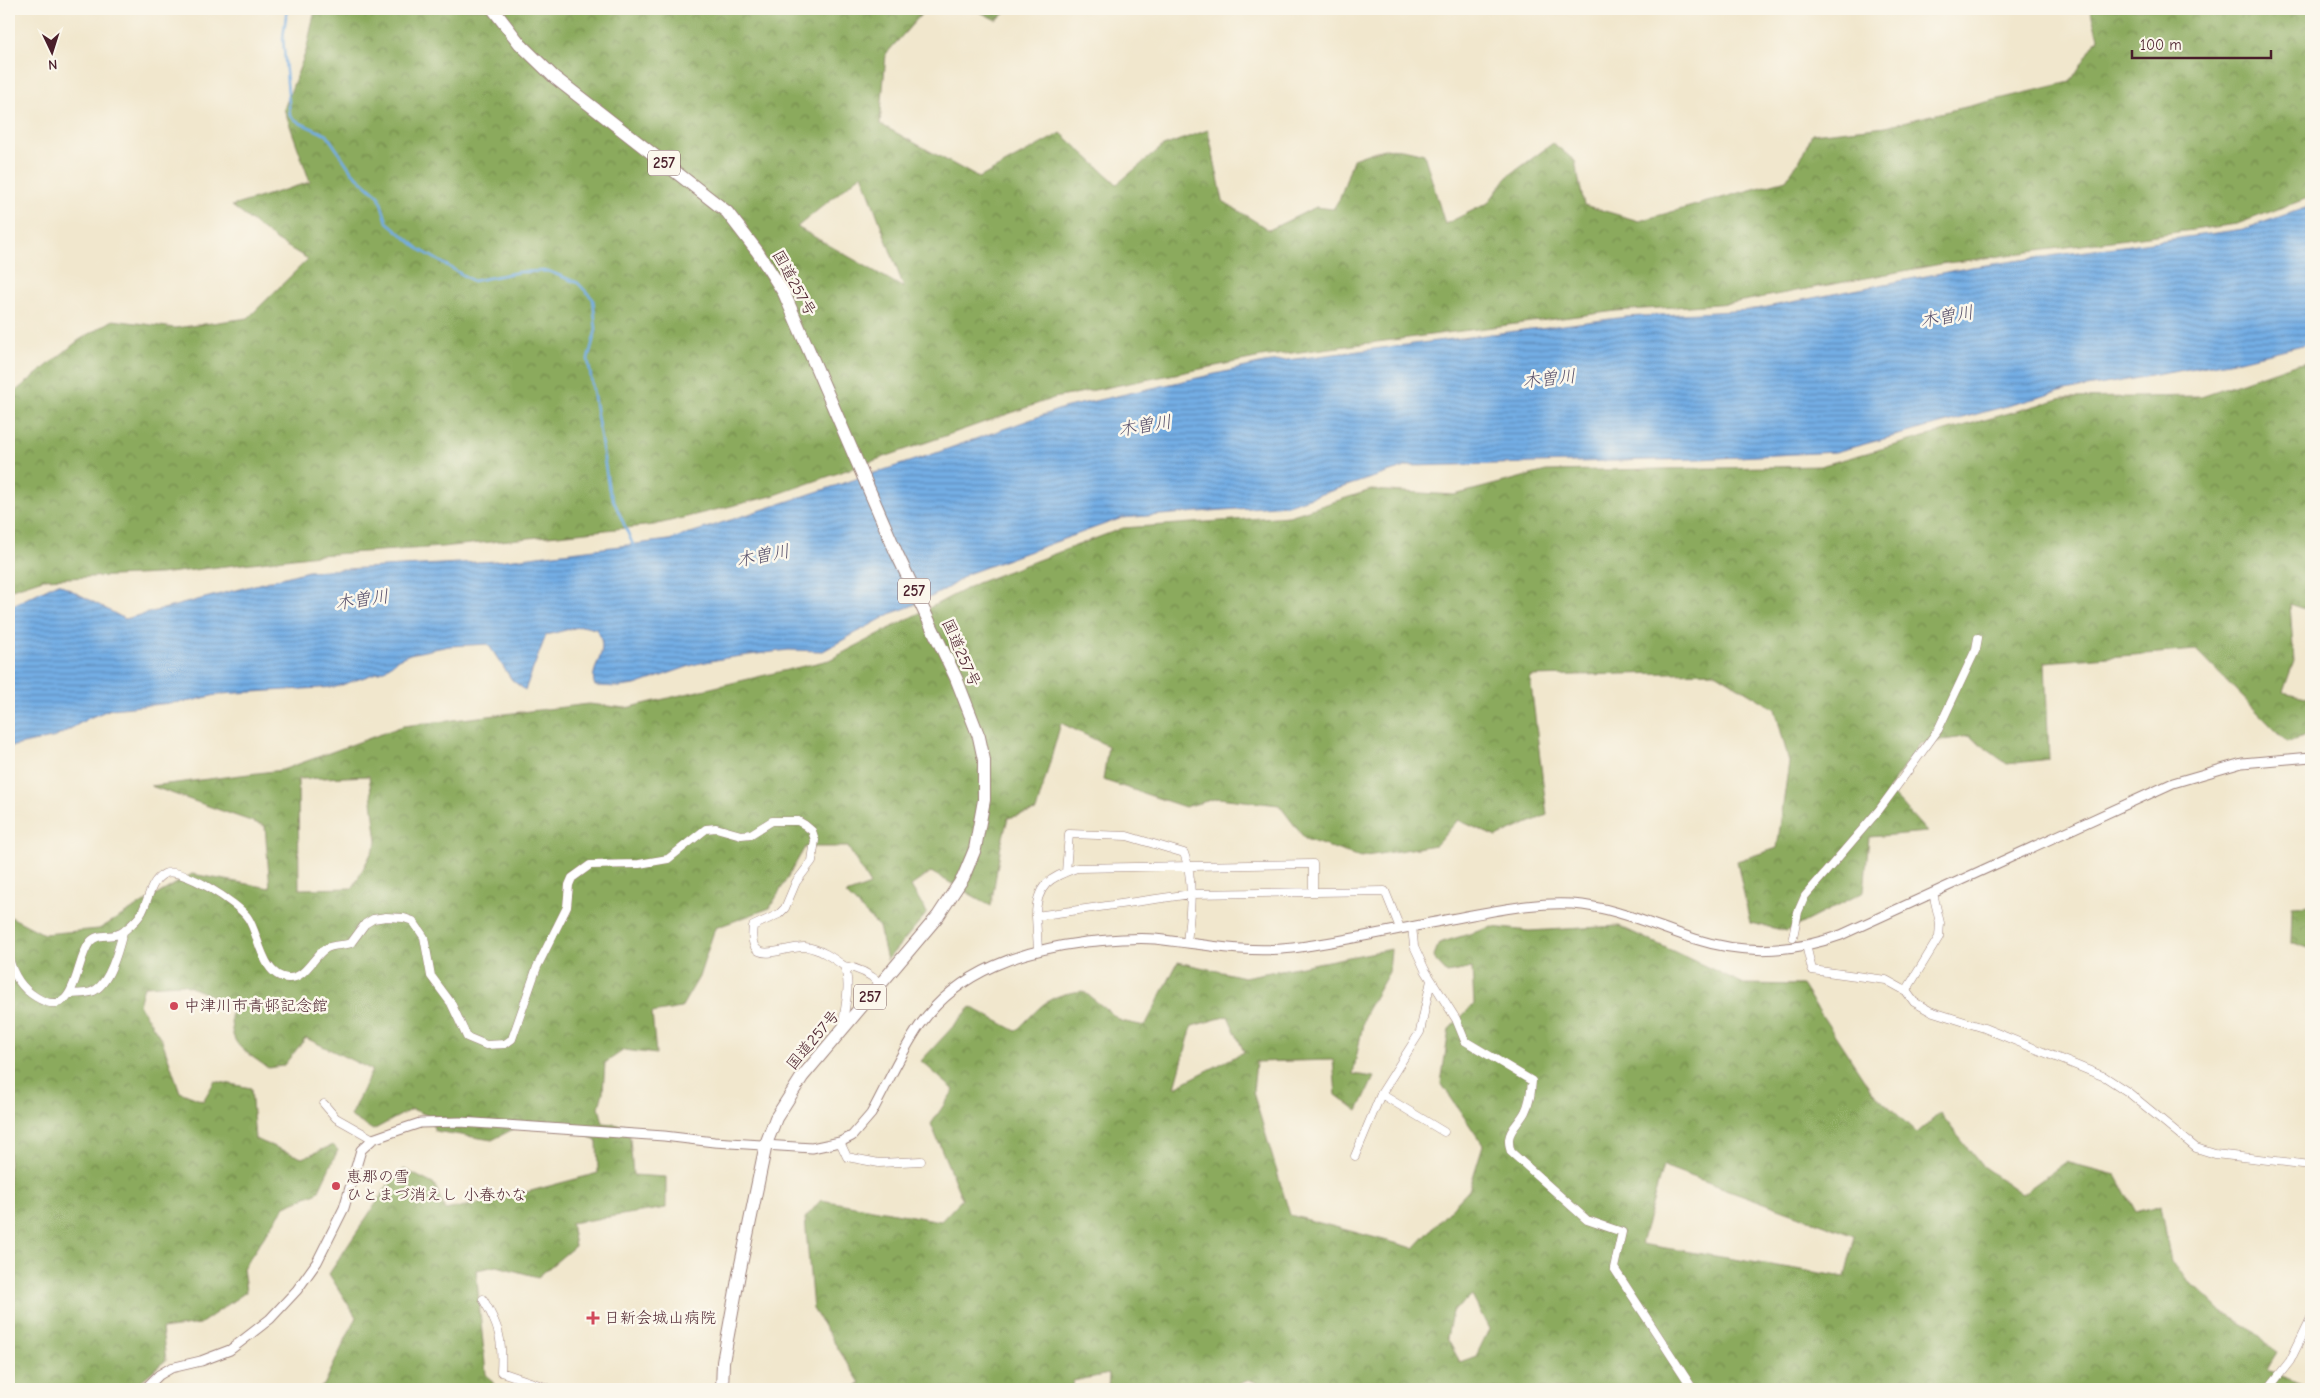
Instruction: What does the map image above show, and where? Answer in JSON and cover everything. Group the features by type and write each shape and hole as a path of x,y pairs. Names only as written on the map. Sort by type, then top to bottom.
{"highway":[{"name":"国道257号","path":"493,9 520,44 554,77 727,212 757,251 784,293 806,340 896,552 956,678 979,737 984,760 984,800 975,849 954,894 938,916 791,1092 776,1118 766,1144 722,1362 722,1389"}],"street":[{"path":"1794,937 1798,912 1805,896 1879,810 1938,730 1976,649 1978,638"},
{"path":"146,1389 159,1375 171,1368 201,1361 230,1350 270,1319 296,1290 317,1262 344,1208 361,1150 372,1140 420,1123 460,1122 812,1148 840,1142 852,1136 871,1114 920,1025 938,1004 983,969 1038,950 1060,945 1118,938 1157,939 1239,950 1268,951 1526,905 1572,904 1616,911 1696,939 1740,950 1766,951 1806,946 1841,934 2173,783 2242,763 2311,757"},
{"path":"71,994 77,967 85,948 91,940 96,936 117,935 123,932 142,914 155,881 163,874 169,872 194,879 233,903 248,917 257,943 271,968 280,976 287,978 300,975 326,948 351,943 365,924 373,920 386,917 404,918 413,921 424,937 431,976 451,1003 467,1037 486,1045 500,1045 512,1039 516,1031 537,967 567,907 569,885 572,878 590,865 639,864 668,858 706,829 716,828 741,834 751,834 772,821 798,821 806,825 814,835 815,850 812,861 796,882 785,908 779,914 754,926 753,943 757,950 767,953 806,947 830,956 844,966 872,976 881,984"},
{"path":"1066,872 1069,834 1128,836 1184,853 1189,867 1191,894 1187,943"},
{"path":"1038,950 1036,901 1047,882 1078,868 1313,864 1313,892"},
{"path":"1036,916 1191,894 1385,891 1400,928"},
{"path":"1906,991 1939,937 1940,923 1932,893"},
{"path":"1412,926 1414,946 1431,980 1456,1019 1465,1041 1532,1081 1530,1099 1524,1114 1509,1136 1508,1142 1511,1152 1587,1220 1622,1232 1614,1268 1693,1389"},
{"path":"9,958 18,981 37,998 47,1002 60,1002 71,994 90,992 102,984 111,969 123,932"},
{"path":"1806,946 1812,970 1886,980 1906,991 1914,1002 1930,1011 1993,1032 2105,1077 2128,1092 2196,1148 2215,1154 2311,1165"},
{"path":"843,1029 844,1009 849,989 844,966"},
{"path":"1355,1156 1381,1094 1420,1032 1431,980"},
{"path":"1381,1094 1444,1132"},
{"path":"324,1104 336,1118 372,1140"},
{"path":"840,1142 846,1157 879,1163 921,1162"},
{"path":"483,1299 496,1320 503,1348 501,1372 551,1389"},
{"path":"2268,1389 2290,1361 2311,1318"}],"green space":[{"path":"926,9 886,54 880,124 979,178 1061,133 1117,184 1163,146 1208,130 1223,201 1269,230 1316,207 1333,209 1340,198 1353,159 1373,152 1395,148 1424,154 1445,224 1488,203 1507,177 1553,143 1575,161 1584,205 1639,221 1786,180 1801,158 1812,134 1886,126 2070,82 2098,38 2090,9 2311,9 2311,197 2237,224 1941,264 1732,303 1616,311 1261,357 1054,398 772,496 654,525 442,547 318,555 160,574 43,579 9,590 9,392 12,394 79,340 113,320 175,328 248,318 308,259 276,240 232,206 310,182 284,109 306,51 315,10","holes":["862,174 904,288 797,227"]},
{"path":"974,9 1011,9 996,20"},
{"path":"2311,362 2311,611 2290,604 2294,661 2283,692 2311,698 2311,735 2287,742 2196,650 2045,662 2049,759 2007,764 1969,736 1920,744 1888,789 1927,832 1869,837 1864,892 1787,931 1750,923 1737,861 1777,848 1789,762 1775,709 1714,672 1530,676 1547,815 1496,837 1458,820 1436,845 1360,857 1305,839 1279,805 1218,798 1185,807 1103,780 1108,746 1061,723 1036,811 1008,818 1001,845 991,906 931,872 911,886 927,913 887,960 879,927 846,894 870,885 848,847 805,847 770,908 715,928 699,977 681,1008 652,1013 656,1054 624,1050 605,1063 603,1092 599,1107 603,1123 629,1126 633,1175 666,1177 666,1208 571,1223 575,1246 538,1277 497,1266 476,1270 486,1374 498,1389 318,1389 324,1385 356,1317 329,1274 390,1182 404,1169 435,1185 445,1210 497,1200 598,1173 597,1142 573,1125 529,1121 492,1140 435,1131 429,1116 412,1109 373,1130 350,1116 372,1070 306,1038 283,1066 268,1068 249,1055 237,1043 232,1029 232,1004 183,984 144,986 139,1005 162,1040 180,1092 203,1101 215,1081 251,1088 255,1139 302,1158 333,1145 338,1150 318,1192 285,1206 243,1268 246,1292 200,1324 162,1329 166,1360 142,1380 136,1389 102,1389 95,1386 91,1389 9,1389 9,916 44,934 99,929 192,874 270,888 265,826 151,786 282,770 403,726 589,704 626,708 829,660 977,583 1123,528 1289,516 1371,490 1454,495 1546,471 1820,466 2063,398 2201,396 2292,365","holes":["369,776 377,842 353,888 299,889 298,779"]},
{"path":"2311,905 2311,949 2291,942 2292,906"},
{"path":"1619,926 1744,984 1802,985 1871,1090 1917,1133 1940,1113 1981,1165 2022,1194 2066,1162 2116,1175 2136,1212 2161,1205 2171,1263 2223,1313 2257,1332 2277,1353 2267,1371 2311,1387 2311,1389 1261,1389 1260,1384 1250,1380 1239,1384 1238,1389 1108,1389 1109,1374 1073,1381 1074,1389 854,1389 860,1383 813,1309 805,1218 821,1200 941,1221 962,1199 931,1124 954,1090 921,1061 971,1007 1016,1031 1045,1003 1060,995 1083,991 1121,1021 1145,1026 1178,962 1244,977 1391,949 1389,972 1365,1014 1353,1074 1374,1077 1358,1111 1336,1095 1333,1060 1256,1062 1253,1092 1290,1215 1414,1248 1469,1190 1483,1145 1441,1083 1449,1029 1474,1004 1472,968 1447,973 1433,958 1439,943 1492,927 1529,931","holes":["1228,1016 1244,1052 1175,1087 1192,1026","1663,1166 1855,1236 1845,1277 1641,1244","1472,1296 1489,1329 1476,1356 1460,1362 1447,1338 1452,1312"]}],"water":[{"name":"木曽川","path":"2311,206 2311,343 2240,360 2059,392 1835,452 1699,459 1409,466 1287,505 1122,518 967,574 941,592 892,613 823,651 788,650 726,658 696,664 635,685 620,687 595,686 593,679 601,653 601,638 596,629 582,626 546,635 525,690 512,680 488,644 449,646 410,654 398,659 385,670 336,687 220,694 191,701 111,709 89,718 56,737 9,747 9,607 58,583 125,619 308,571 497,561 669,540 933,454 1063,408 1264,363 1626,317 1751,310 1972,267 2244,229"}],"waterway":[{"path":"287,9 283,38 290,116 300,123 327,135 352,172 379,196 387,222 419,249 473,281 519,272 548,271 578,283 593,299 596,330 588,359 609,490 634,547"}],"place":[{"name":"中津川市青邨記念館","path":"174,1006"},
{"name":"恵那の雪 ひとまづ消えし 小春かな","path":"336,1186"},
{"name":"日新会城山病院","path":"593,1318"}]}
